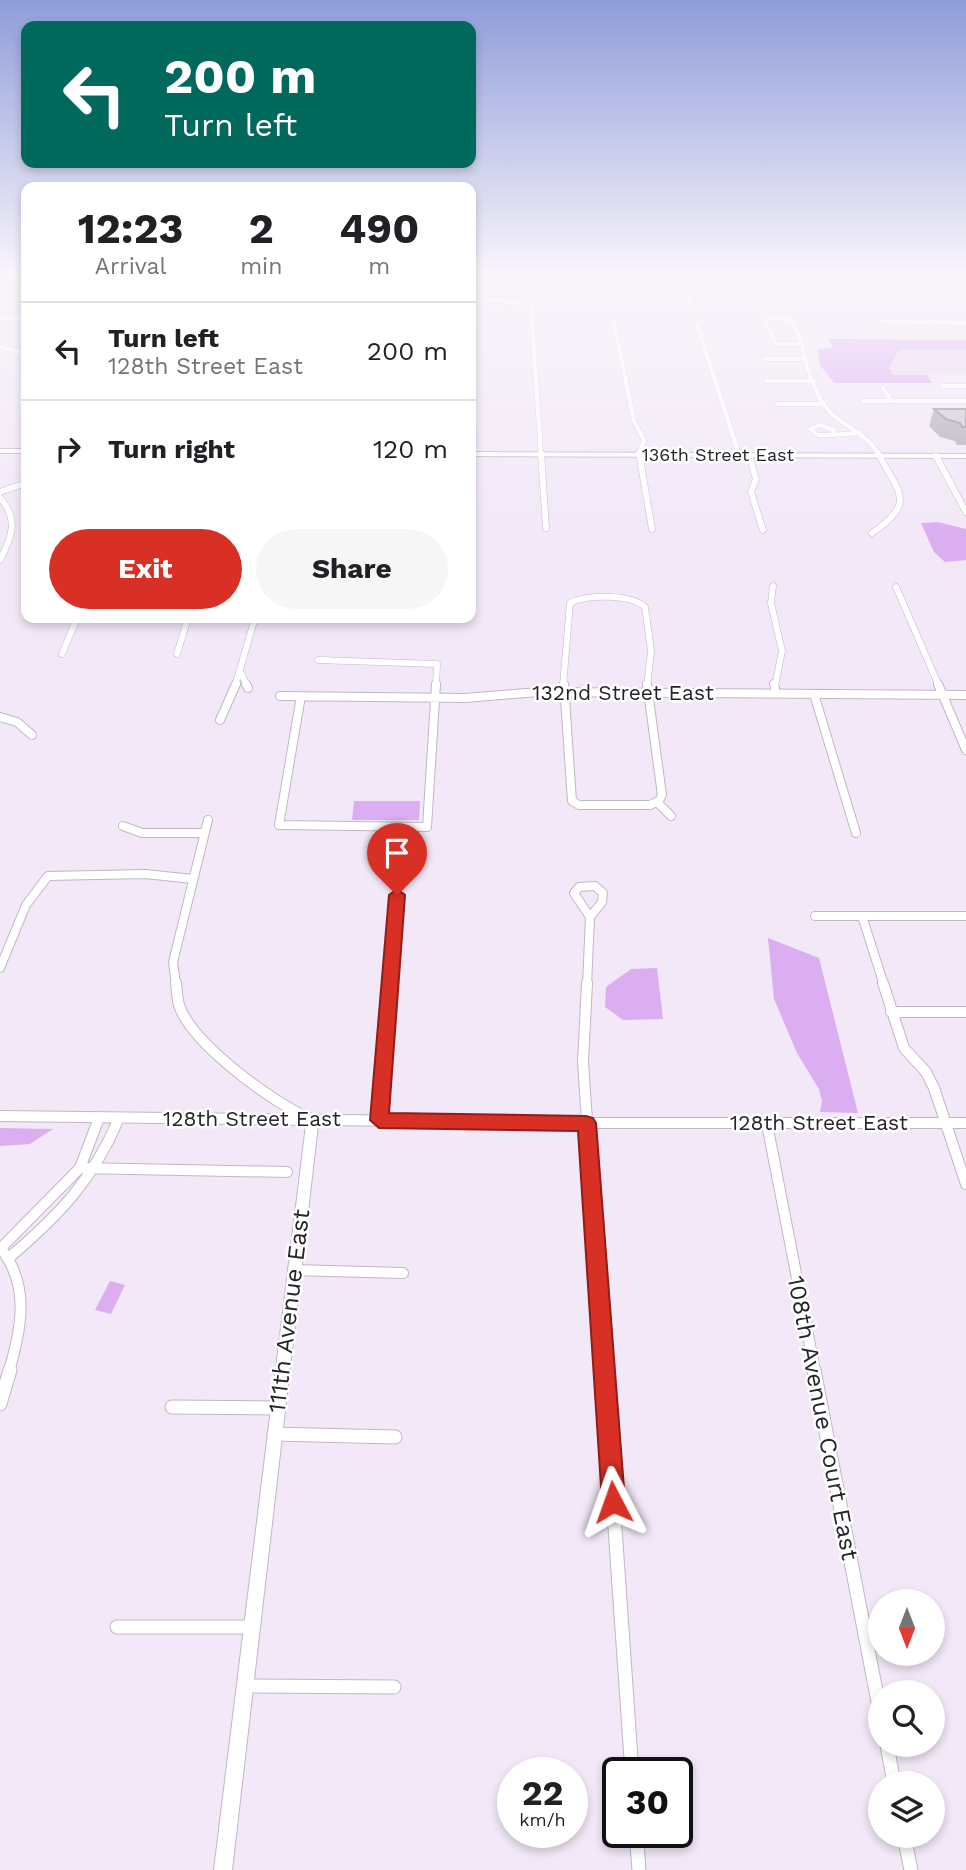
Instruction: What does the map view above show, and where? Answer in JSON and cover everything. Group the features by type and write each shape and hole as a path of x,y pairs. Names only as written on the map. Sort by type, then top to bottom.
{"street":[{"path":"533,362 546,528"},
{"path":"622,362 634,421 644,440 639,454 652,528"},
{"path":"709,362 739,455"},
{"path":"805,362 829,413 872,442 900,496 901,507 895,517 872,533"},
{"path":"766,381 814,381"},
{"path":"942,386 966,386"},
{"path":"883,388 891,401"},
{"path":"863,401 966,401"},
{"path":"778,404 824,404"},
{"path":"831,435 860,433"},
{"path":"0,451 21,451"},
{"name":"136th Street East","path":"476,454 966,456"},
{"path":"749,455 756,479 751,492 763,530"},
{"path":"936,456 966,512"},
{"path":"0,492 21,485"},
{"path":"0,498 12,512 14,525 10,541 0,560"},
{"path":"773,586 768,598 782,651 773,684 776,693"},
{"path":"896,587 966,750"},
{"path":"578,599 638,601 645,607 650,642 646,672 662,790 657,802 646,806 574,803 563,692 570,603 578,599"},
{"path":"62,654 76,623"},
{"path":"177,654 186,623"},
{"path":"220,720 241,673 254,623"},
{"path":"301,696 279,825 427,827 437,664 318,660"},
{"path":"241,673 248,688"},
{"name":"132nd Street East","path":"280,696 434,698 563,692 966,695"},
{"path":"814,694 856,833"},
{"path":"0,717 18,722 32,735"},
{"path":"657,802 671,816"},
{"path":"208,820 173,962 179,1006 205,1045 289,1110 313,1119"},
{"path":"123,826 142,833 204,833"},
{"path":"0,968 27,903 44,878 145,874 192,880"},
{"path":"379,1120 397,895"},
{"path":"815,916 966,916"},
{"path":"862,916 904,1048 926,1072 934,1088 966,1184"},
{"path":"590,917 589,995 583,1057 586,1123 631,1757"},
{"path":"891,1012 966,1012"},
{"name":"128th Street East","path":"0,1116 586,1123 966,1123"},
{"path":"0,1404 20,1323 19,1279 10,1257 0,1248 80,1168 99,1118"},
{"path":"10,1257 78,1195 97,1170 119,1118"},
{"name":"111th Avenue East","path":"223,1870 276,1408 313,1119"},
{"name":"108th Avenue Court East","path":"767,1124 874,1680"},
{"path":"80,1168 287,1172"},
{"path":"293,1270 403,1273"},
{"path":"172,1407 276,1408"},
{"path":"274,1434 395,1437"},
{"path":"117,1627 252,1627"},
{"path":"245,1686 394,1687"},
{"path":"637,1848 639,1870"},
{"path":"906,1848 911,1870"}],"shaded area":[{"path":"820,362 892,362 889,367 893,375 927,375 932,383 834,383"},
{"path":"886,362 966,362 966,375 893,375"},
{"path":"938,522 966,529 966,560 945,562 934,552 921,523"},
{"path":"354,801 420,801 419,820 352,820"},
{"path":"768,938 819,958 858,1113 820,1112 822,1101 819,1089 797,1053 774,999"},
{"path":"657,968 663,1019 623,1020 605,1007 606,987 631,969"},
{"path":"0,1128 53,1129 30,1144 0,1146"},
{"path":"110,1281 125,1285 111,1314 95,1310"}],"building":[{"path":"934,409 966,409 966,427 946,419"}],"route":[{"path":"397,895 379,1120 586,1123 613,1502"}]}
